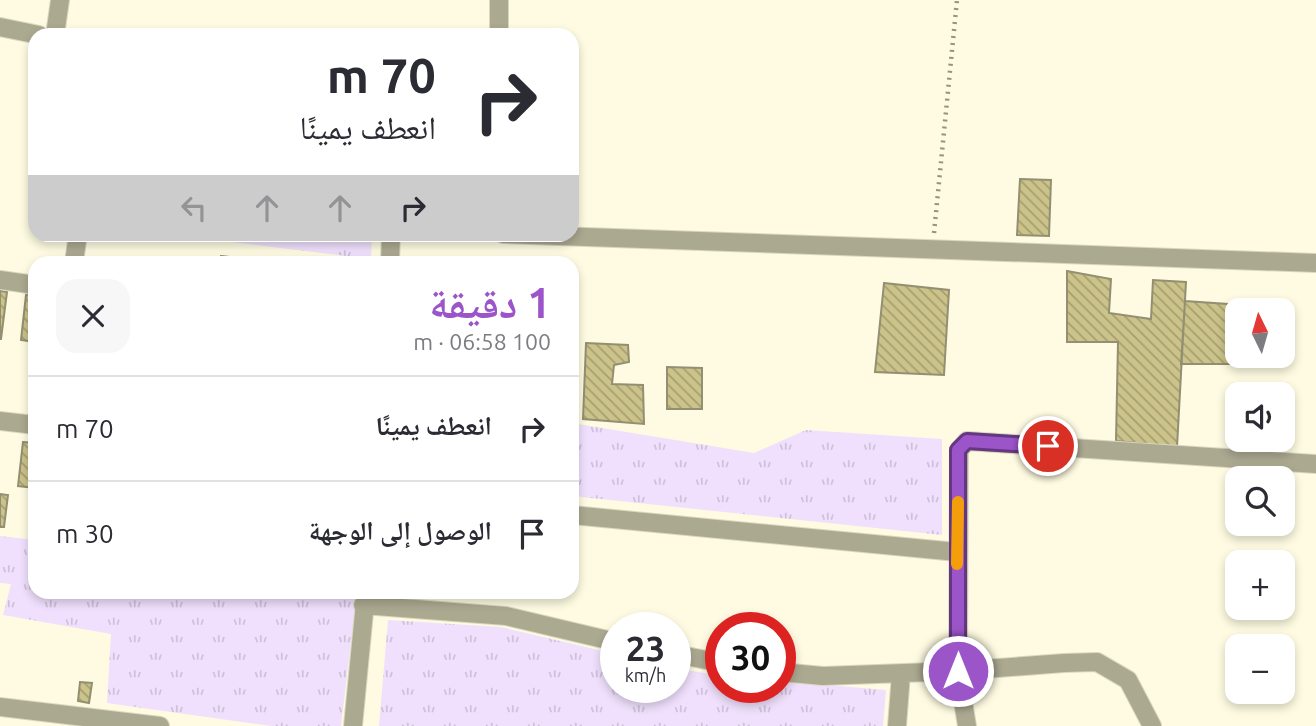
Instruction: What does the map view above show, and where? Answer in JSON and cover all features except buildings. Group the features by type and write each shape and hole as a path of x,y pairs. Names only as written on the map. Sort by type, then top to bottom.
{"street":[{"path":"56,28 60,0"},
{"path":"499,0 499,28"},
{"path":"0,27 28,33"},
{"path":"579,237 1316,263"},
{"path":"0,280 28,284"},
{"path":"0,421 28,424"},
{"path":"967,726 958,671 957,552 958,450 967,441 1316,464"},
{"path":"579,516 957,552"},
{"path":"353,726 365,599"},
{"path":"373,599 506,616 600,638"},
{"path":"796,673 823,676 901,674 1097,662 1129,680 1152,726"},
{"path":"897,726 901,674"},
{"path":"0,707 160,726"}],"path":[{"path":"932,251 957,0"}],"green space":[{"path":"231,242 372,242 371,256 346,256"},
{"path":"579,424 754,453 806,430 942,439 942,535 579,497"},
{"path":"0,536 28,539 28,599 356,599 341,726 271,726 107,703 111,634 3,615 11,584 0,583"},
{"path":"388,620 501,627 600,650 600,703 691,703 691,671 705,673 705,703 796,703 796,682 886,690 883,726 379,726"}],"slow traffic":[{"path":"957,564 958,502"}],"route":[{"path":"958,671 958,450 967,441 1048,446"}]}
